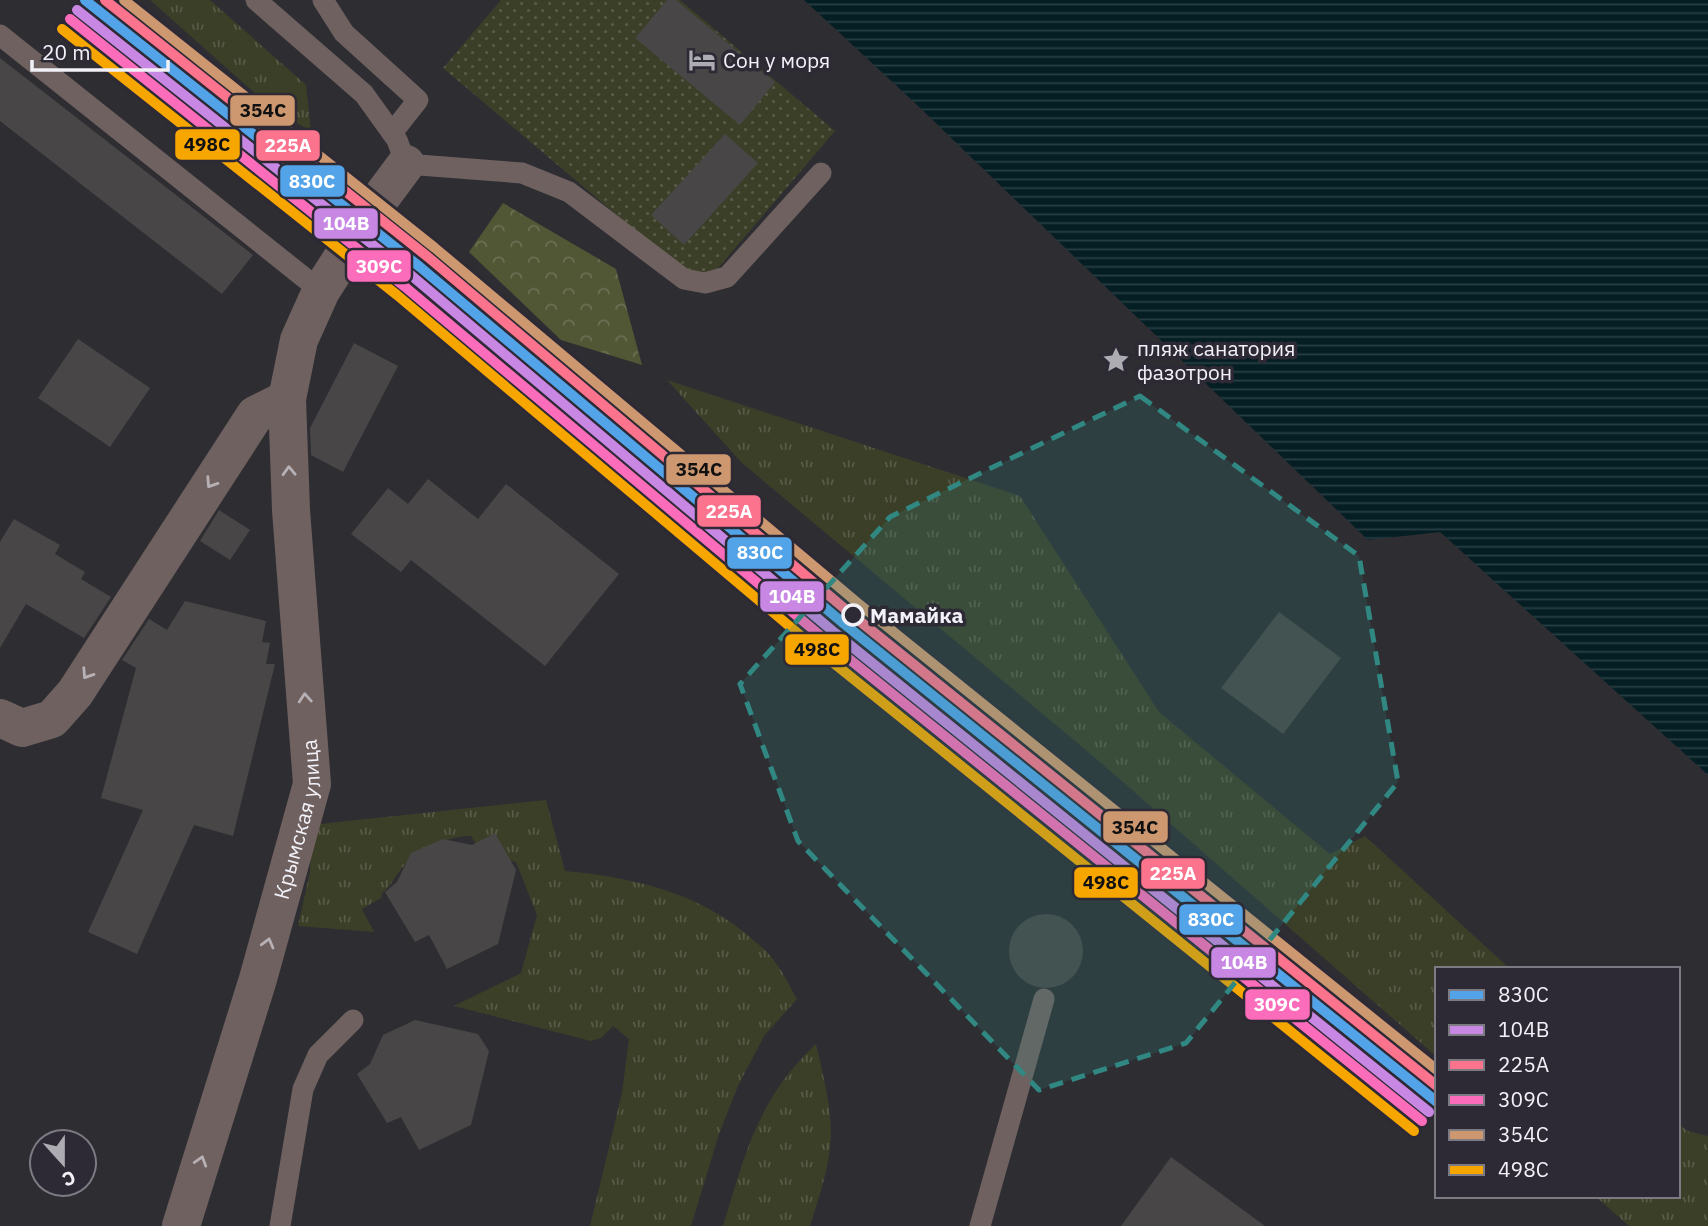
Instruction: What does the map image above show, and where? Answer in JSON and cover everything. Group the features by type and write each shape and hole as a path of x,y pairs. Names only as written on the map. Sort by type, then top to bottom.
{"street":[{"name":"Крымская улица","path":"181,1226 258,979 312,784 290,510 287,399 299,340 321,291 377,203 399,149"},
{"path":"0,718 22,728 52,719 75,694 255,415 287,399"}],"lane":[{"path":"256,0 364,94 399,149 522,173 569,192 684,279 705,282 727,276 821,173"},
{"path":"323,0 344,33 418,100 399,149"},
{"path":"0,36 321,291"},
{"path":"980,1226 1044,999"},
{"path":"280,1226 303,1089 318,1055 353,1020"}],"highlighted area":[{"path":"1140,396 1359,556 1398,782 1186,1043 1039,1090 798,841 740,684 890,517"}],"green space":[{"path":"150,0 210,0 306,85 311,131 274,110"},
{"path":"501,0 680,0 835,131 702,287 443,68"},
{"path":"503,203 616,269 642,365 561,340 469,252"},
{"path":"667,380 1020,496 1159,712 1330,854 1365,836 1508,967 1435,967 1435,1055 1100,762 742,463"},
{"path":"546,800 565,871 640,883 688,899 711,910 732,923 768,953 797,999 764,1036 738,1086 719,1134 691,1226 590,1226 622,1093 629,1039 613,1026 601,1038 591,1041 454,1006 521,973 537,915 516,862 490,855 471,836 453,838 410,860 382,893 381,898 362,909 374,932 298,926 310,872 311,825"},
{"path":"816,1044 828,1101 831,1136 826,1170 810,1226 723,1226 747,1151 767,1106 796,1064"},
{"path":"1680,1125 1687,1131 1708,1136 1708,1226 1629,1226 1597,1198 1680,1198"}],"water":[{"path":"804,0 1708,0 1708,775 1440,532 1368,540 916,104"}],"building":[{"path":"667,0 676,0 775,82 740,125 635,38"},
{"path":"0,58 253,255 222,294 0,121"},
{"path":"725,134 758,163 684,245 651,215"},
{"path":"78,339 150,388 110,447 38,398"},
{"path":"354,343 398,366 343,472 311,455 310,428"},
{"path":"428,479 478,519 506,484 619,574 545,666 411,560 401,572 351,534 388,488 408,504"},
{"path":"219,510 250,530 230,560 200,541"},
{"path":"14,519 60,545 55,554 85,572 81,579 111,597 84,638 26,604 0,648 0,542"},
{"path":"185,601 266,621 262,642 270,643 266,664 275,664 233,836 194,825 137,954 88,932 143,810 101,798 136,668 122,660 149,619 167,630"},
{"path":"1279,612 1341,658 1283,734 1221,688"},
{"path":"495,833 516,870 498,944 447,969 429,935 415,942 385,892 397,882 411,853 443,839 472,845"},
{"path":"1046,914 1060,917 1072,925 1080,937 1083,951 1080,965 1072,977 1060,985 1046,988 1032,985 1020,977 1012,965 1009,951 1012,937 1020,925 1032,917"},
{"path":"415,1020 478,1034 489,1051 471,1125 419,1150 401,1117 387,1123 357,1074 370,1064 383,1035"},
{"path":"1171,1157 1265,1226 1121,1226"}],"transit line":[{"name":"830С","path":"85,0 420,267 843,623 1435,1100"},
{"name":"225А","path":"105,0 428,257 851,614 1435,1084"},
{"name":"354С","path":"124,0 435,248 859,604 1435,1068"},
{"name":"104В","path":"77,10 412,276 835,633 1429,1112"},
{"name":"309С","path":"70,19 404,286 828,642 1422,1121"},
{"name":"498С","path":"62,29 397,295 820,652 1414,1131"}],"place":[{"name":"Сон у моря","path":"702,60"},
{"name":"пляж санатория фазотрон","path":"1116,360"},
{"name":"Мамайка","path":"853,615"}]}
